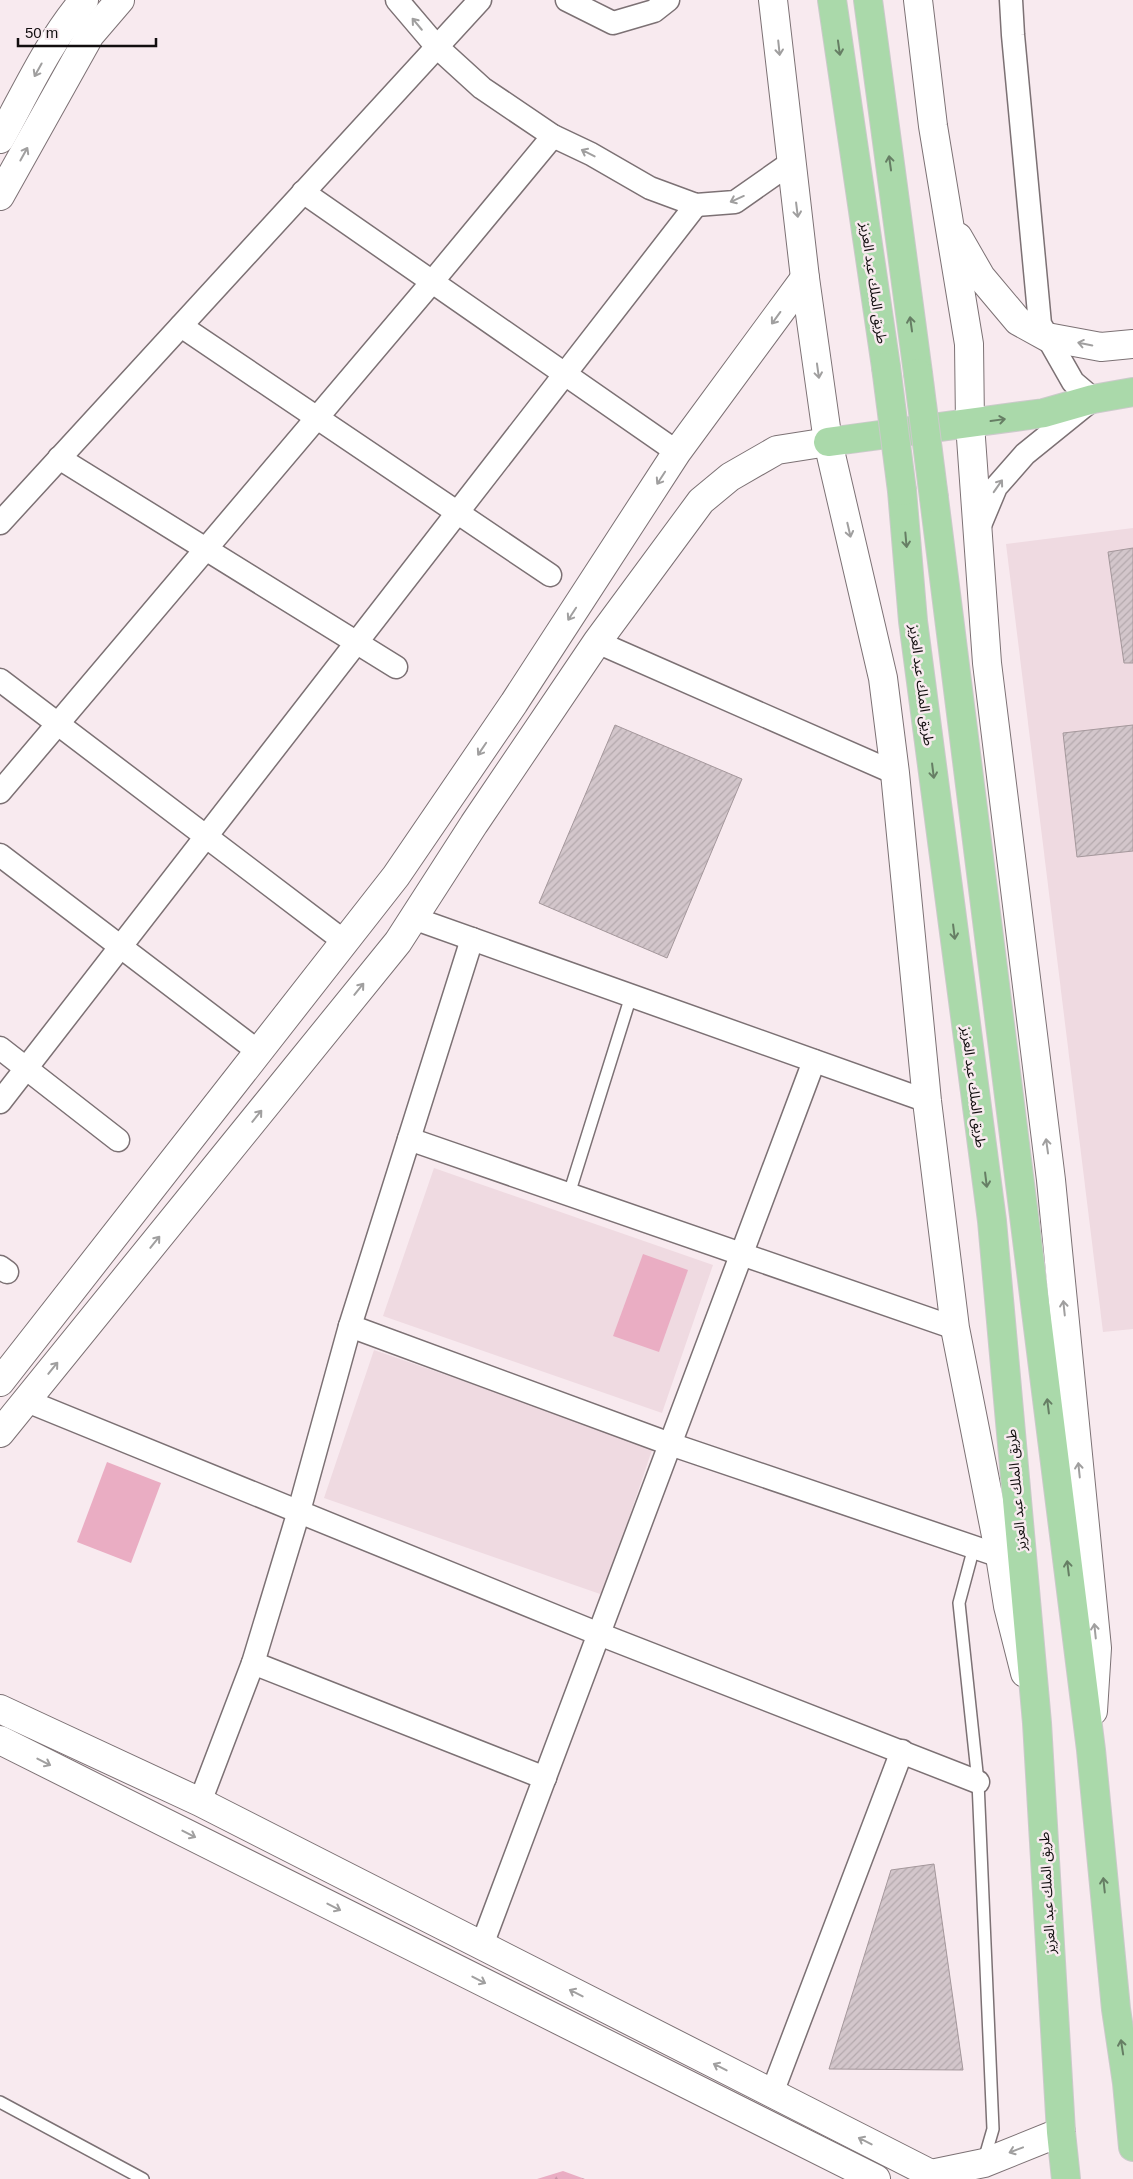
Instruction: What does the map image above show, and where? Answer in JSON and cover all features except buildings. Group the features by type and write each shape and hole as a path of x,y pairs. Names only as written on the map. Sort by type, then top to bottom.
{"main road":[{"name":"طريق الملك عبد العزيز","path":"832,0 886,367 902,491 913,621 992,1221 1037,1723 1061,2132 1066,2179"},
{"path":"868,0 934,498 1091,1750 1116,2009 1127,2083 1133,2148"},
{"path":"828,442 1044,413 1133,392"}],"street":[{"path":"0,139 43,61 71,16 84,0"},
{"path":"0,196 90,35 120,0"},
{"path":"397,0 437,47 482,88 553,136 591,154 650,188 696,205 736,202 792,162"},
{"path":"0,523 480,0"},
{"path":"567,0 613,23 654,11 668,0"},
{"path":"773,0 805,278 828,442 883,678 895,773 927,1101 955,1328 1000,1556 1008,1606 1037,1723"},
{"path":"918,0 933,126 969,344 970,424 987,663 1051,1180 1097,1648 1091,1750"},
{"path":"978,530 996,487 1025,454 1093,400 1073,382 1040,324 1013,36 1012,0"},
{"path":"0,792 432,282 553,136"},
{"path":"303,192 677,452"},
{"path":"0,1102 696,205"},
{"path":"948,219 981,277 1018,321 1047,337 1101,347 1133,344"},
{"path":"0,1382 396,876 514,703 677,452 805,278"},
{"path":"181,326 550,575"},
{"path":"0,1433 398,942 474,824 597,642 701,501 730,477 777,450 828,442"},
{"path":"60,458 396,667"},
{"path":"597,642 895,773"},
{"path":"0,680 345,942"},
{"path":"0,854 259,1052"},
{"path":"413,918 927,1101"},
{"path":"200,1802 253,1663 299,1511 350,1326 472,939"},
{"path":"0,1048 118,1140"},
{"path":"482,1945 814,1061"},
{"path":"409,1139 955,1328"},
{"path":"350,1326 670,1444 1000,1556"},
{"path":"27,1401 599,1634 978,1782"},
{"path":"253,1663 545,1778"},
{"path":"0,1709 200,1802 931,2174 984,2162 1061,2132"},
{"path":"0,1740 876,2179"},
{"path":"772,2093 902,1751"}],"lane":[{"path":"569,1194 631,996"},
{"path":"974,1547 958,1603 978,1782 993,2129 984,2162"},
{"path":"0,2102 120,2174 143,2179"}],"shaded area":[{"path":"1133,528 1133,1329 1103,1332 1006,544"},
{"path":"434,1168 713,1265 662,1413 383,1316"},
{"path":"374,1350 653,1447 603,1595 324,1498"}],"green space":[{"path":"643,1254 688,1270 659,1352 613,1336"},
{"path":"107,1462 161,1483 131,1563 77,1542"},
{"path":"563,2171 585,2179 537,2179"}]}
